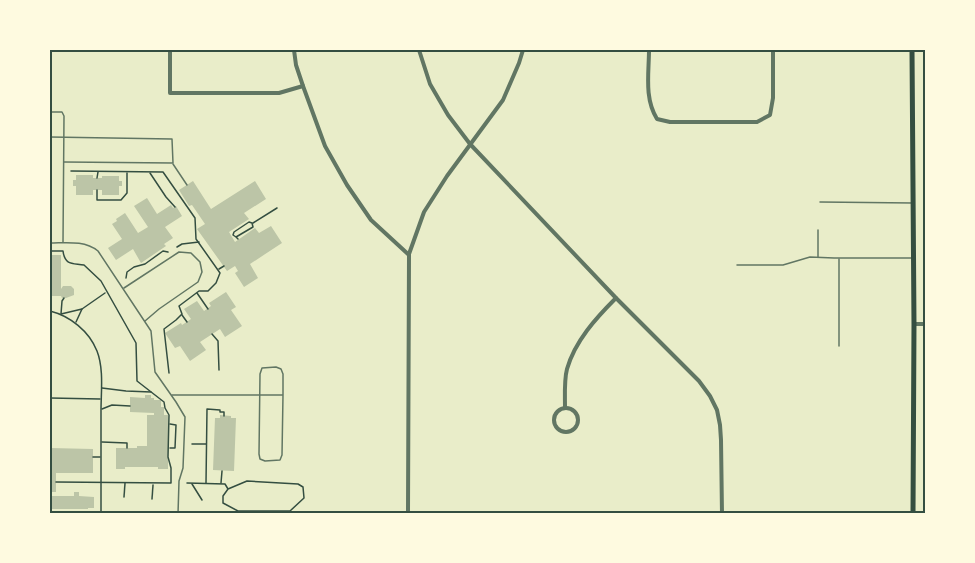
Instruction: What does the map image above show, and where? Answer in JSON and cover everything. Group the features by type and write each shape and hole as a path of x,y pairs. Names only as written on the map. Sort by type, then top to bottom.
{"main road":[{"path":"912,50 914,513"}],"street":[{"path":"170,50 170,93 279,93 303,86"},
{"path":"294,50 303,86 325,146 371,220 409,255"},
{"path":"419,50 430,84 448,115 470,144 616,298 686,367 710,396 717,410 721,440 722,513"},
{"path":"408,513 409,255 424,212 503,99 523,50"},
{"path":"650,50 649,97 651,108 657,119 670,122 757,122 770,115 773,98 773,50"},
{"path":"565,408 567,370 576,349 592,323 616,298"},
{"path":"914,324 926,324"},
{"path":"565,408 572,409 578,419 573,430 565,432 555,426 554,418 558,411 565,408"}],"lane":[{"path":"50,112 62,112 64,116 63,243"},
{"path":"50,137 172,139 173,164 187,185"},
{"path":"64,162 173,164"},
{"path":"820,202 913,203"},
{"path":"818,230 818,257"},
{"path":"50,243 79,243 92,246 98,251 151,332 155,372 185,417 178,513"},
{"path":"122,288 179,252 191,253 201,262 202,272 198,282 144,321"},
{"path":"737,265 783,265 810,257 913,258"},
{"path":"839,258 839,346"},
{"path":"262,368 281,369 283,395 282,455 280,460 265,461 260,459 259,454 259,395 262,368"},
{"path":"171,394 283,395"}],"path":[{"path":"63,171 163,172 195,218 196,239 220,273 216,283 208,291 199,291 179,306 187,322"},
{"path":"97,178 98,171"},
{"path":"97,190 97,200 121,200 127,193 127,171"},
{"path":"149,172 175,207"},
{"path":"122,183 127,183"},
{"path":"252,223 253,227 237,238 232,235 234,231 277,208"},
{"path":"176,248 182,244 205,241"},
{"path":"51,251 53,255"},
{"path":"51,251 63,252 64,257 73,265 84,265 101,281 136,343 137,381 164,402 169,415 168,457 171,468 171,483 56,482"},
{"path":"126,278 127,272 134,267 146,264 159,252 170,252"},
{"path":"218,270 224,266"},
{"path":"62,314 82,309 107,292"},
{"path":"196,293 208,309"},
{"path":"62,314 64,298"},
{"path":"187,300 190,305"},
{"path":"75,323 82,309"},
{"path":"50,311 62,314 75,323 91,339 97,352 101,388 101,513"},
{"path":"170,373 164,329 182,314"},
{"path":"213,334 218,341 219,370"},
{"path":"101,388 152,392"},
{"path":"50,398 101,399"},
{"path":"101,410 112,405 130,406"},
{"path":"206,484 207,409 220,410 224,412 224,416"},
{"path":"169,448 175,448 176,425 170,424"},
{"path":"101,442 127,443 127,448"},
{"path":"192,444 207,444"},
{"path":"93,457 101,457"},
{"path":"221,484 222,471"},
{"path":"248,481 298,484 303,487 304,498 290,511 238,511 224,503 224,496 228,489 248,481"},
{"path":"124,497 125,483"},
{"path":"152,499 153,483"},
{"path":"187,483 225,484 228,489"},
{"path":"192,483 202,500"},
{"path":"50,513 71,513"}],"building":[{"path":"76,175 93,175 93,178 119,176 122,186 119,186 119,195 102,195 102,190 93,190 93,195 76,195 73,180 76,180"},
{"path":"193,181 211,209 255,181 266,199 244,213 249,219 229,232 235,242 255,228 259,233 271,226 282,243 250,264 258,278 244,287 235,273 238,271 235,266 227,271 197,229 205,224 179,190"},
{"path":"147,198 157,214 171,205 173,208 176,206 182,216 165,227 173,238 164,244 166,246 141,263 133,249 116,260 108,248 122,239 112,224 125,213 138,233 148,227 134,206"},
{"path":"50,255 61,255 61,289 63,286 71,286 74,289 74,295 66,298 50,296"},
{"path":"226,292 236,307 231,310 242,326 225,337 220,329 200,342 206,350 190,361 180,346 175,348 165,333 191,319 184,309 197,301 204,311 211,306 209,303"},
{"path":"145,395 151,395 154,400 161,400 164,415 168,415 168,469 125,467 125,469 116,469 116,448 147,446 147,415 154,415 154,413 130,412 130,397 145,398"},
{"path":"220,415 236,418 234,471 213,470 215,418 220,418"},
{"path":"50,448 93,449 93,473 56,473 56,492 52,492 52,496 74,496 74,492 79,492 79,496 94,497 94,508 50,509"}]}
